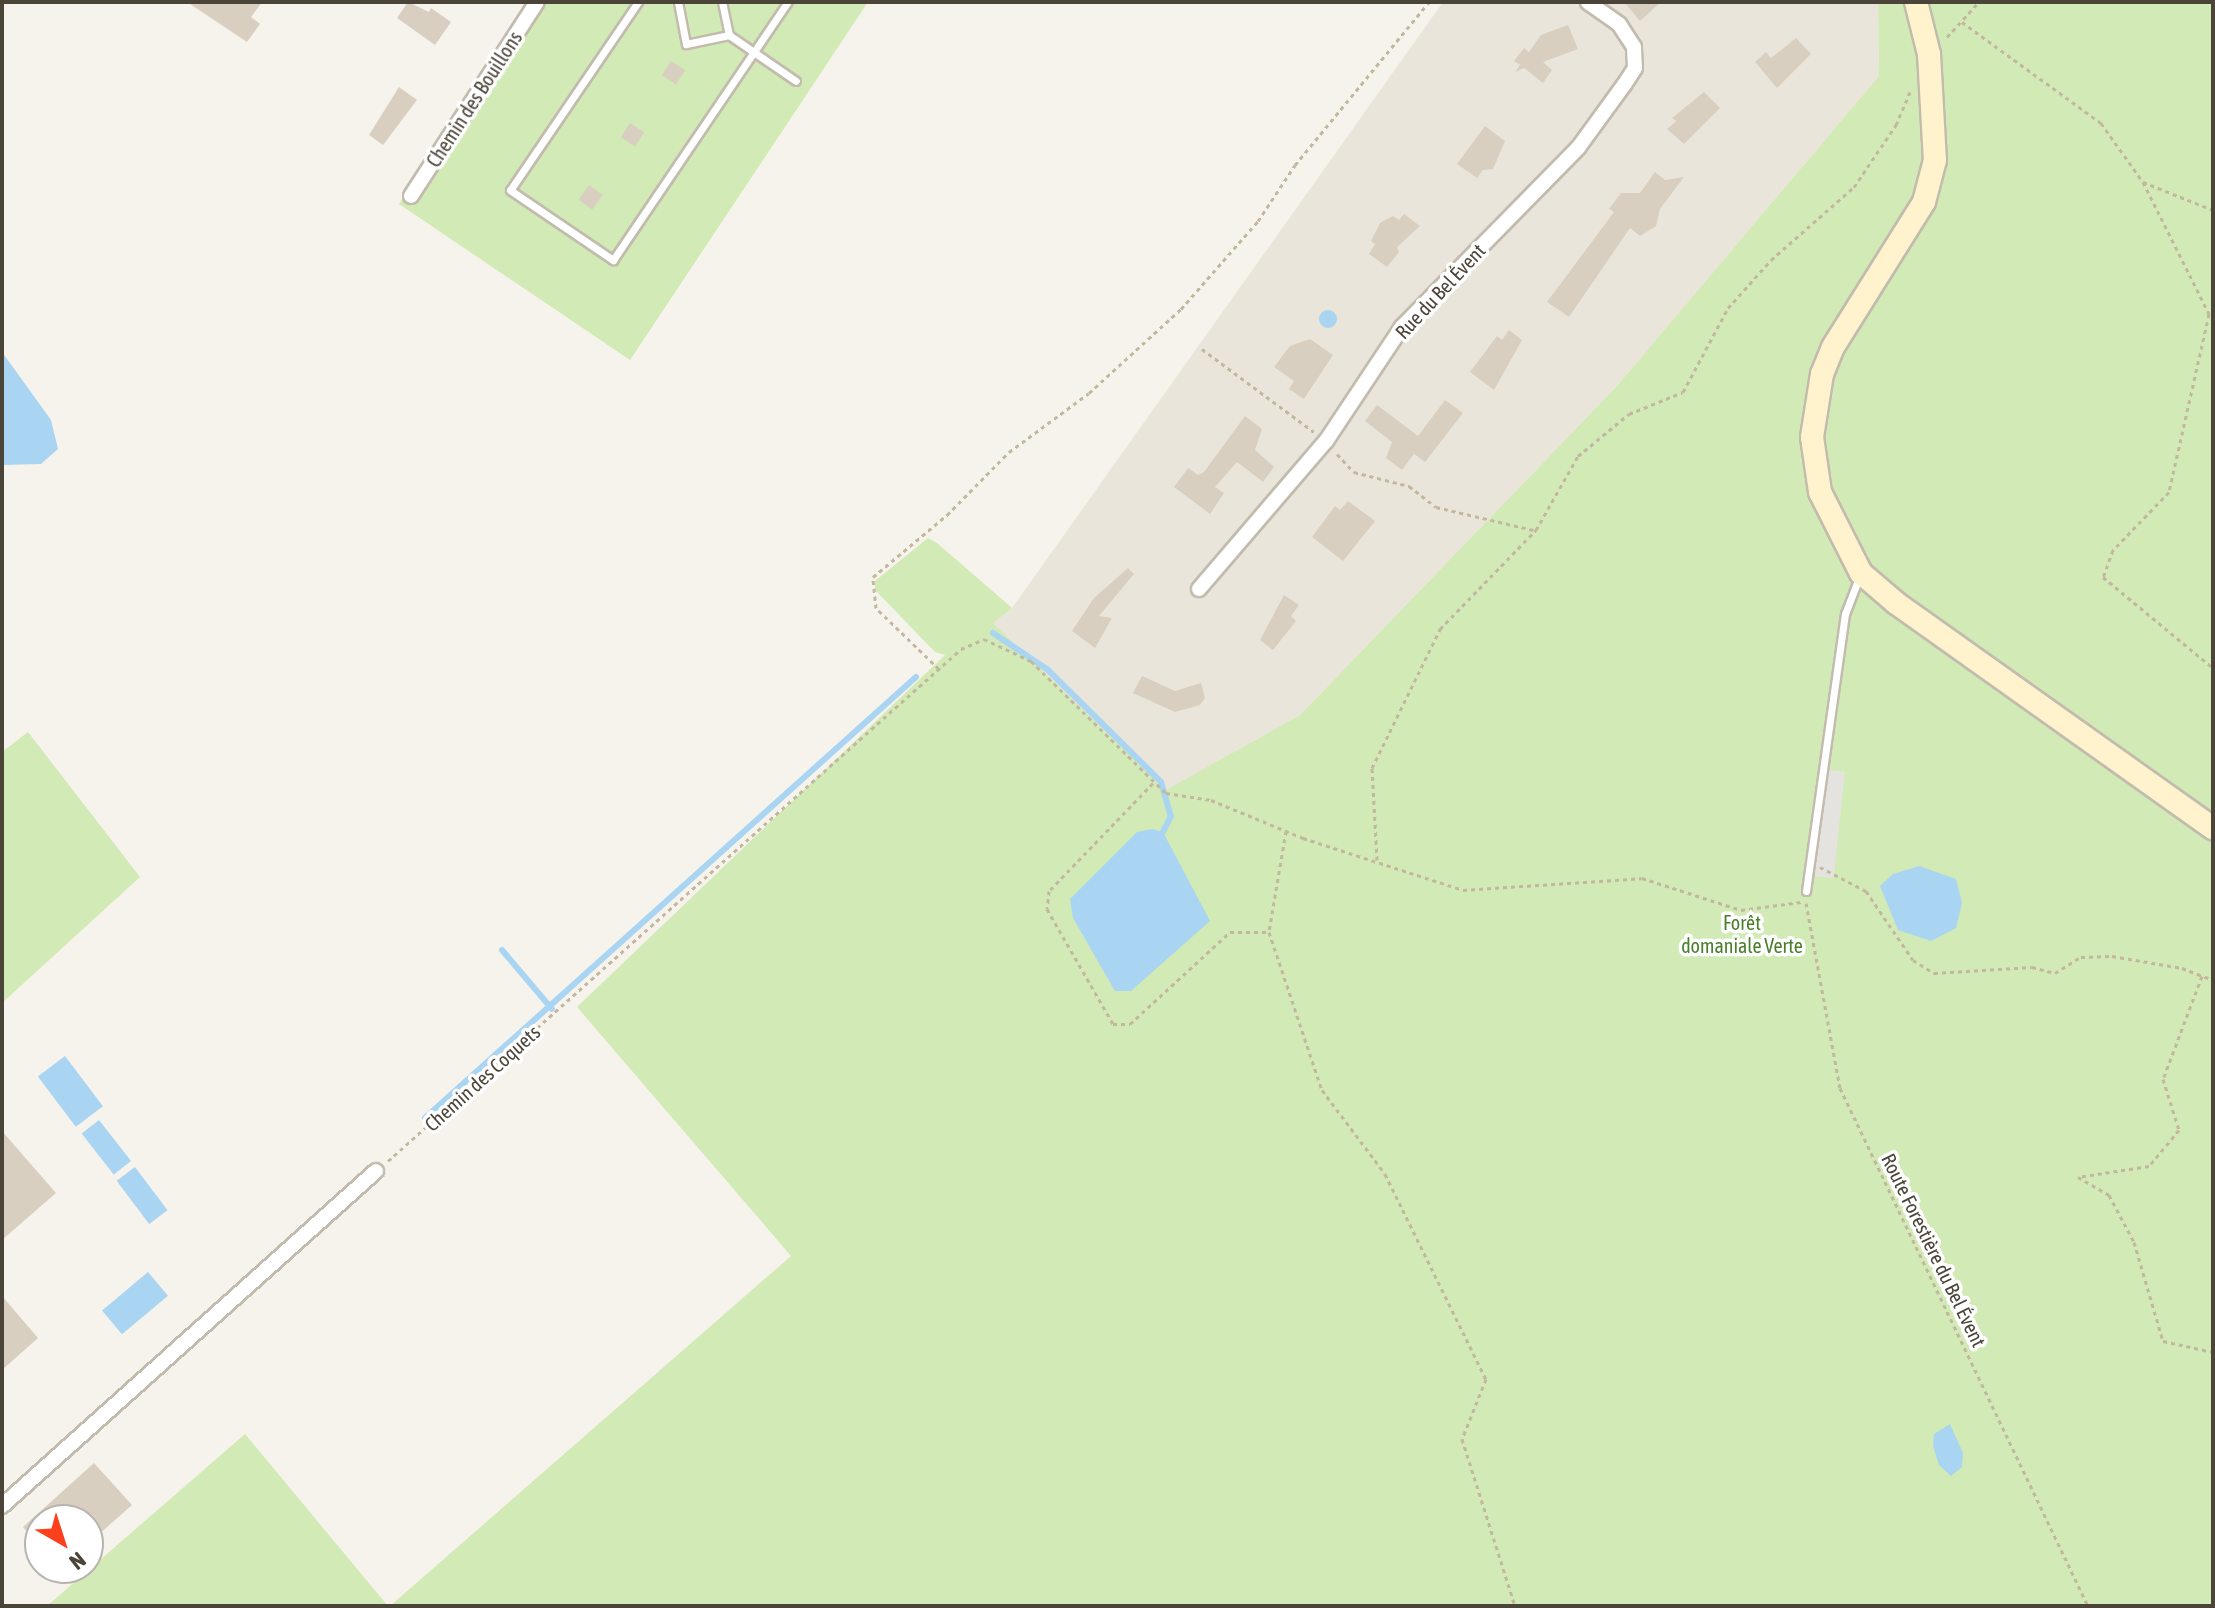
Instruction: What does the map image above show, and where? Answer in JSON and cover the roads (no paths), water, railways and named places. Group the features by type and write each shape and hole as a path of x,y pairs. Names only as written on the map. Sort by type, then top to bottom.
{"main road":[{"path":"1916,2 1929,54 1935,160 1924,202 1833,347 1822,374 1812,437 1820,492 1861,573 1896,603 2213,828"}],"street":[{"name":"Chemin des Bouillons","path":"411,196 537,2"},
{"name":"Rue du Bel Évent","path":"1199,589 1326,441 1402,327 1578,148 1635,68 1628,34 1588,2"},
{"path":"2,1506 376,1171"}],"lane":[{"path":"638,2 510,190 613,260 788,2"},
{"path":"677,2 686,44 729,35"},
{"path":"722,2 729,35 796,81"},
{"path":"1806,891 1845,614 1861,573"}],"water":[{"path":"1328,310 1337,319 1328,328 1319,319"},
{"path":"2,352 51,420 58,449 41,464 2,465"},
{"path":"1152,829 1163,832 1210,921 1131,991 1115,991 1073,918 1070,899 1137,832"},
{"path":"1919,866 1956,879 1962,903 1956,928 1931,941 1898,930 1880,886 1893,874"},
{"path":"65,1056 103,1106 76,1127 38,1076"},
{"path":"99,1120 131,1161 114,1175 82,1134"},
{"path":"135,1167 167,1210 149,1224 117,1181"},
{"path":"148,1272 168,1296 122,1334 102,1311"},
{"path":"1950,1424 1963,1453 1962,1467 1951,1476 1939,1465 1933,1446 1934,1434"}],"waterway":[{"path":"993,633 1048,670 1161,782 1171,816 1163,832"},
{"path":"425,1118 916,677"},
{"path":"502,950 552,1009"}],"park label":[{"name":"Forêt domaniale Verte","path":"1742,934"}]}
